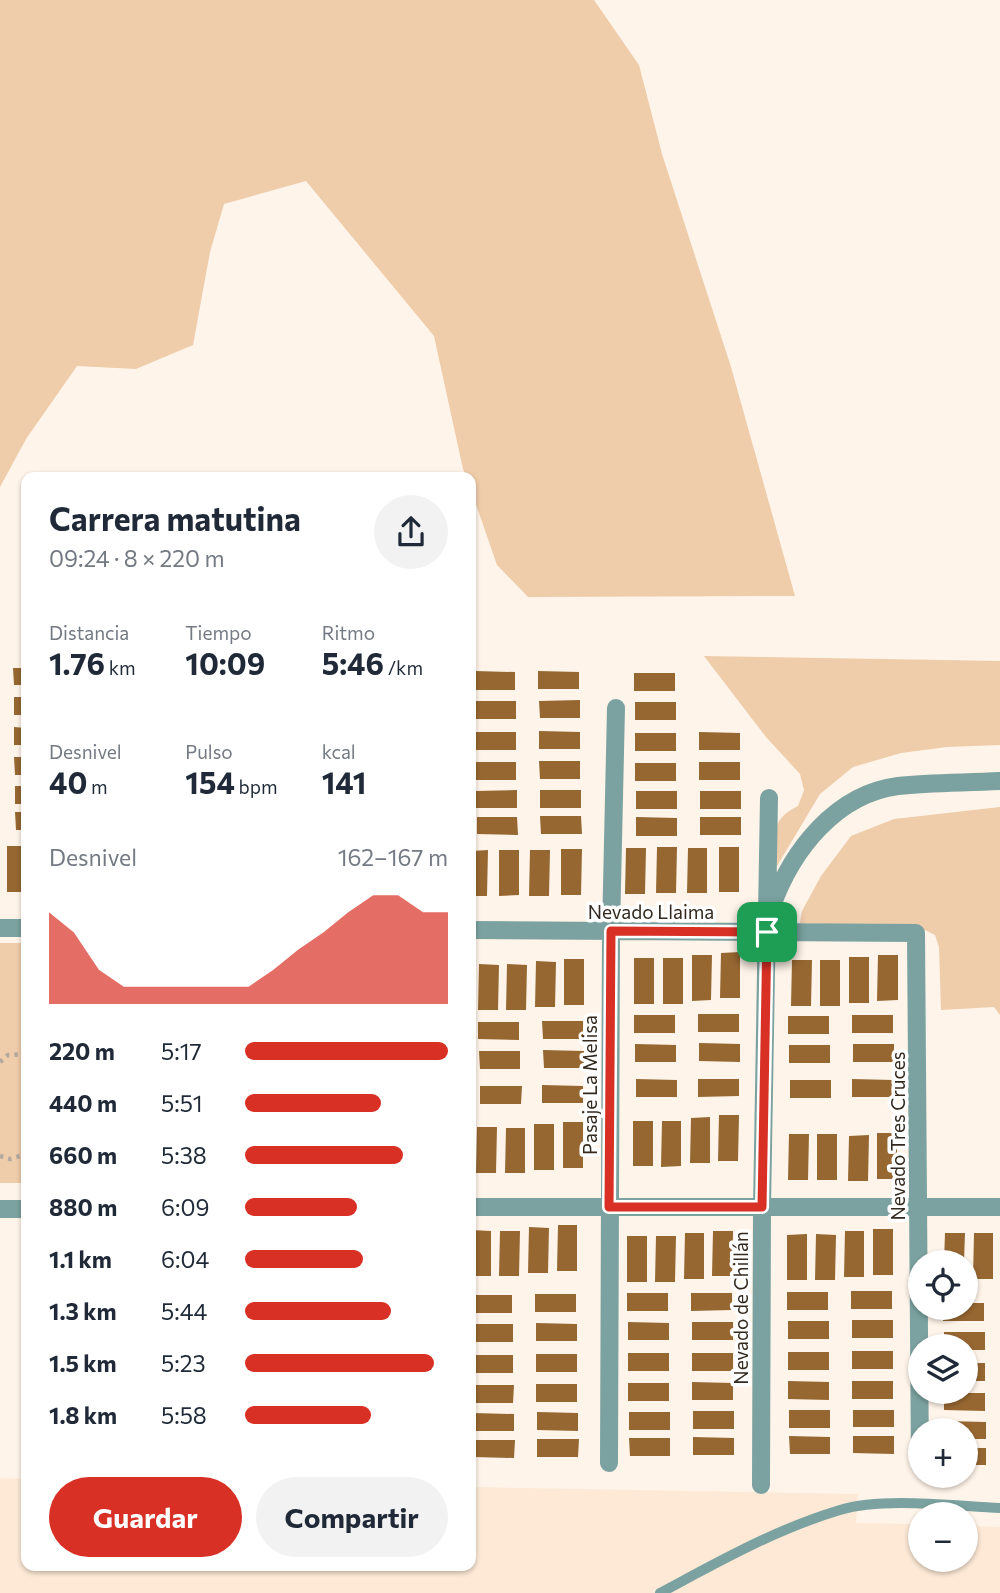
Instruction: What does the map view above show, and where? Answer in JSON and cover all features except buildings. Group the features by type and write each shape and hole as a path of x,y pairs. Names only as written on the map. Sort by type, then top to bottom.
{"street":[{"name":"Pasaje La Melisa","path":"609,1463 611,931 616,708"},
{"name":"Nevado de Chillán","path":"767,927 787,870 828,818 845,806 880,790 898,786 1000,781"},
{"name":"Nevado de Chillán","path":"761,1485 762,1207 769,798"},
{"name":"Nevado Llaima","path":"476,930 611,931 767,927 916,933"},
{"path":"0,928 21,928"},
{"name":"Nevado Tres Cruces","path":"916,933 920,1418"},
{"path":"476,1207 1000,1207"},
{"path":"0,1209 21,1209"}],"lane":[{"path":"660,1593 751,1544 841,1510 886,1504 1000,1508"}],"path":[{"path":"0,1062 8,1055 21,1054"},
{"path":"0,1156 10,1159 21,1156"}],"shaded area":[{"path":"0,0 594,0 639,65 662,154 731,367 795,596 528,597 497,565 476,504 476,472 464,472 463,469 434,336 306,181 224,204 210,252 193,345 136,369 77,366 26,439 0,487"},
{"path":"704,656 1000,661 1000,745 947,747 901,753 853,767 820,794 777,866 776,830 782,817 798,806 804,790 800,774 766,737"},
{"path":"1000,807 1000,1015 994,1007 941,1010 939,947 935,935 925,930 800,923 802,911 821,876 851,836 894,819"},
{"path":"0,943 21,943 21,1183 0,1183"},
{"path":"0,1478 21,1479 21,1571 476,1571 476,1487 858,1494 856,1523 908,1524 908,1572 978,1572 978,1526 1000,1527 1000,1593 0,1593"}],"route":[{"path":"611,931 767,932 762,1207 609,1207 611,931"}]}
